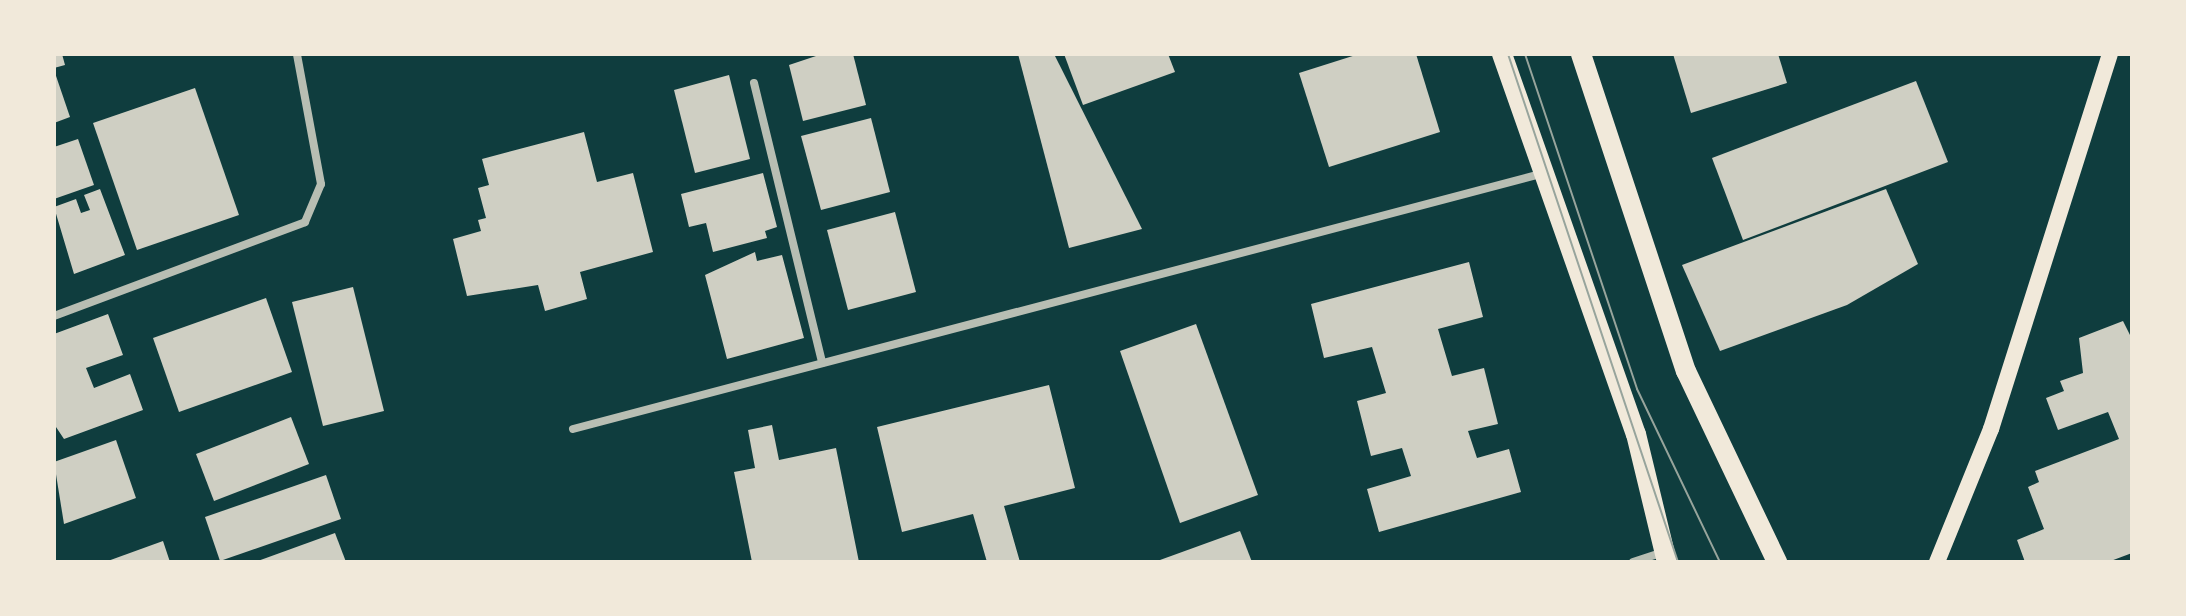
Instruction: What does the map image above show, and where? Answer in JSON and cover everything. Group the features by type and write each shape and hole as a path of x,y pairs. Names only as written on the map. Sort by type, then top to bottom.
{"main road":[{"path":"1502,54 1541,174 1636,434 1666,556"},
{"path":"1581,54 1686,371 1777,562"},
{"path":"1937,562 1991,429 2110,54"}],"street":[{"path":"54,316 305,222 321,184 297,54"},
{"path":"754,83 822,363"},
{"path":"573,429 1541,174"},
{"path":"1633,562 1666,556"}],"building":[{"path":"54,54 62,54 65,65 54,68"},
{"path":"822,54 853,54 866,105 803,121 789,65"},
{"path":"1018,54 1054,54 1142,229 1069,248"},
{"path":"1064,54 1168,54 1175,72 1083,105"},
{"path":"1359,54 1416,54 1440,132 1329,167 1299,73"},
{"path":"1673,54 1778,54 1787,83 1691,113"},
{"path":"54,70 70,117 54,123"},
{"path":"729,75 750,159 695,173 674,90"},
{"path":"1916,81 1948,162 1743,240 1712,158"},
{"path":"195,88 239,215 137,250 93,123"},
{"path":"871,118 890,192 821,210 801,136"},
{"path":"584,132 597,182 633,173 653,252 580,272 587,299 545,311 538,285 467,296 453,239 481,231 478,220 486,218 478,188 489,185 482,159"},
{"path":"78,139 94,185 54,199 54,147"},
{"path":"763,173 777,227 765,231 767,238 713,252 706,223 689,227 681,194"},
{"path":"100,189 125,255 74,274 54,207 76,199 81,213 90,210 84,195"},
{"path":"1886,189 1918,264 1847,305 1720,351 1682,265"},
{"path":"895,212 916,292 848,310 827,230"},
{"path":"755,252 757,261 782,255 804,338 727,359 705,275"},
{"path":"1469,262 1483,317 1438,329 1452,376 1484,368 1498,424 1468,431 1477,458 1509,449 1521,492 1379,532 1367,489 1411,476 1402,448 1371,456 1357,401 1386,393 1372,347 1324,358 1311,304"},
{"path":"353,287 384,411 323,426 292,302"},
{"path":"266,298 292,372 179,412 153,338"},
{"path":"108,314 123,355 86,368 94,388 130,374 143,410 64,439 54,424 54,334"},
{"path":"2123,321 2132,339 2132,553 2108,562 2025,562 2017,540 2044,529 2028,487 2039,482 2035,471 2119,439 2108,412 2058,430 2046,398 2064,391 2060,381 2083,373 2079,338"},
{"path":"1196,324 1258,495 1180,523 1120,351"},
{"path":"1049,385 1075,488 1004,506 1020,562 987,562 973,514 902,532 877,427"},
{"path":"291,417 309,464 214,501 196,454"},
{"path":"772,425 779,460 836,448 859,562 752,562 734,472 755,468 748,430"},
{"path":"116,440 136,498 64,524 54,462"},
{"path":"326,475 341,519 220,561 205,517"},
{"path":"1240,531 1252,562 1160,560"},
{"path":"335,533 346,562 255,562"},
{"path":"163,541 170,562 105,562"}],"tram line":[{"path":"1508,54 1678,562"},
{"path":"1525,54 1637,389 1720,562"}]}
